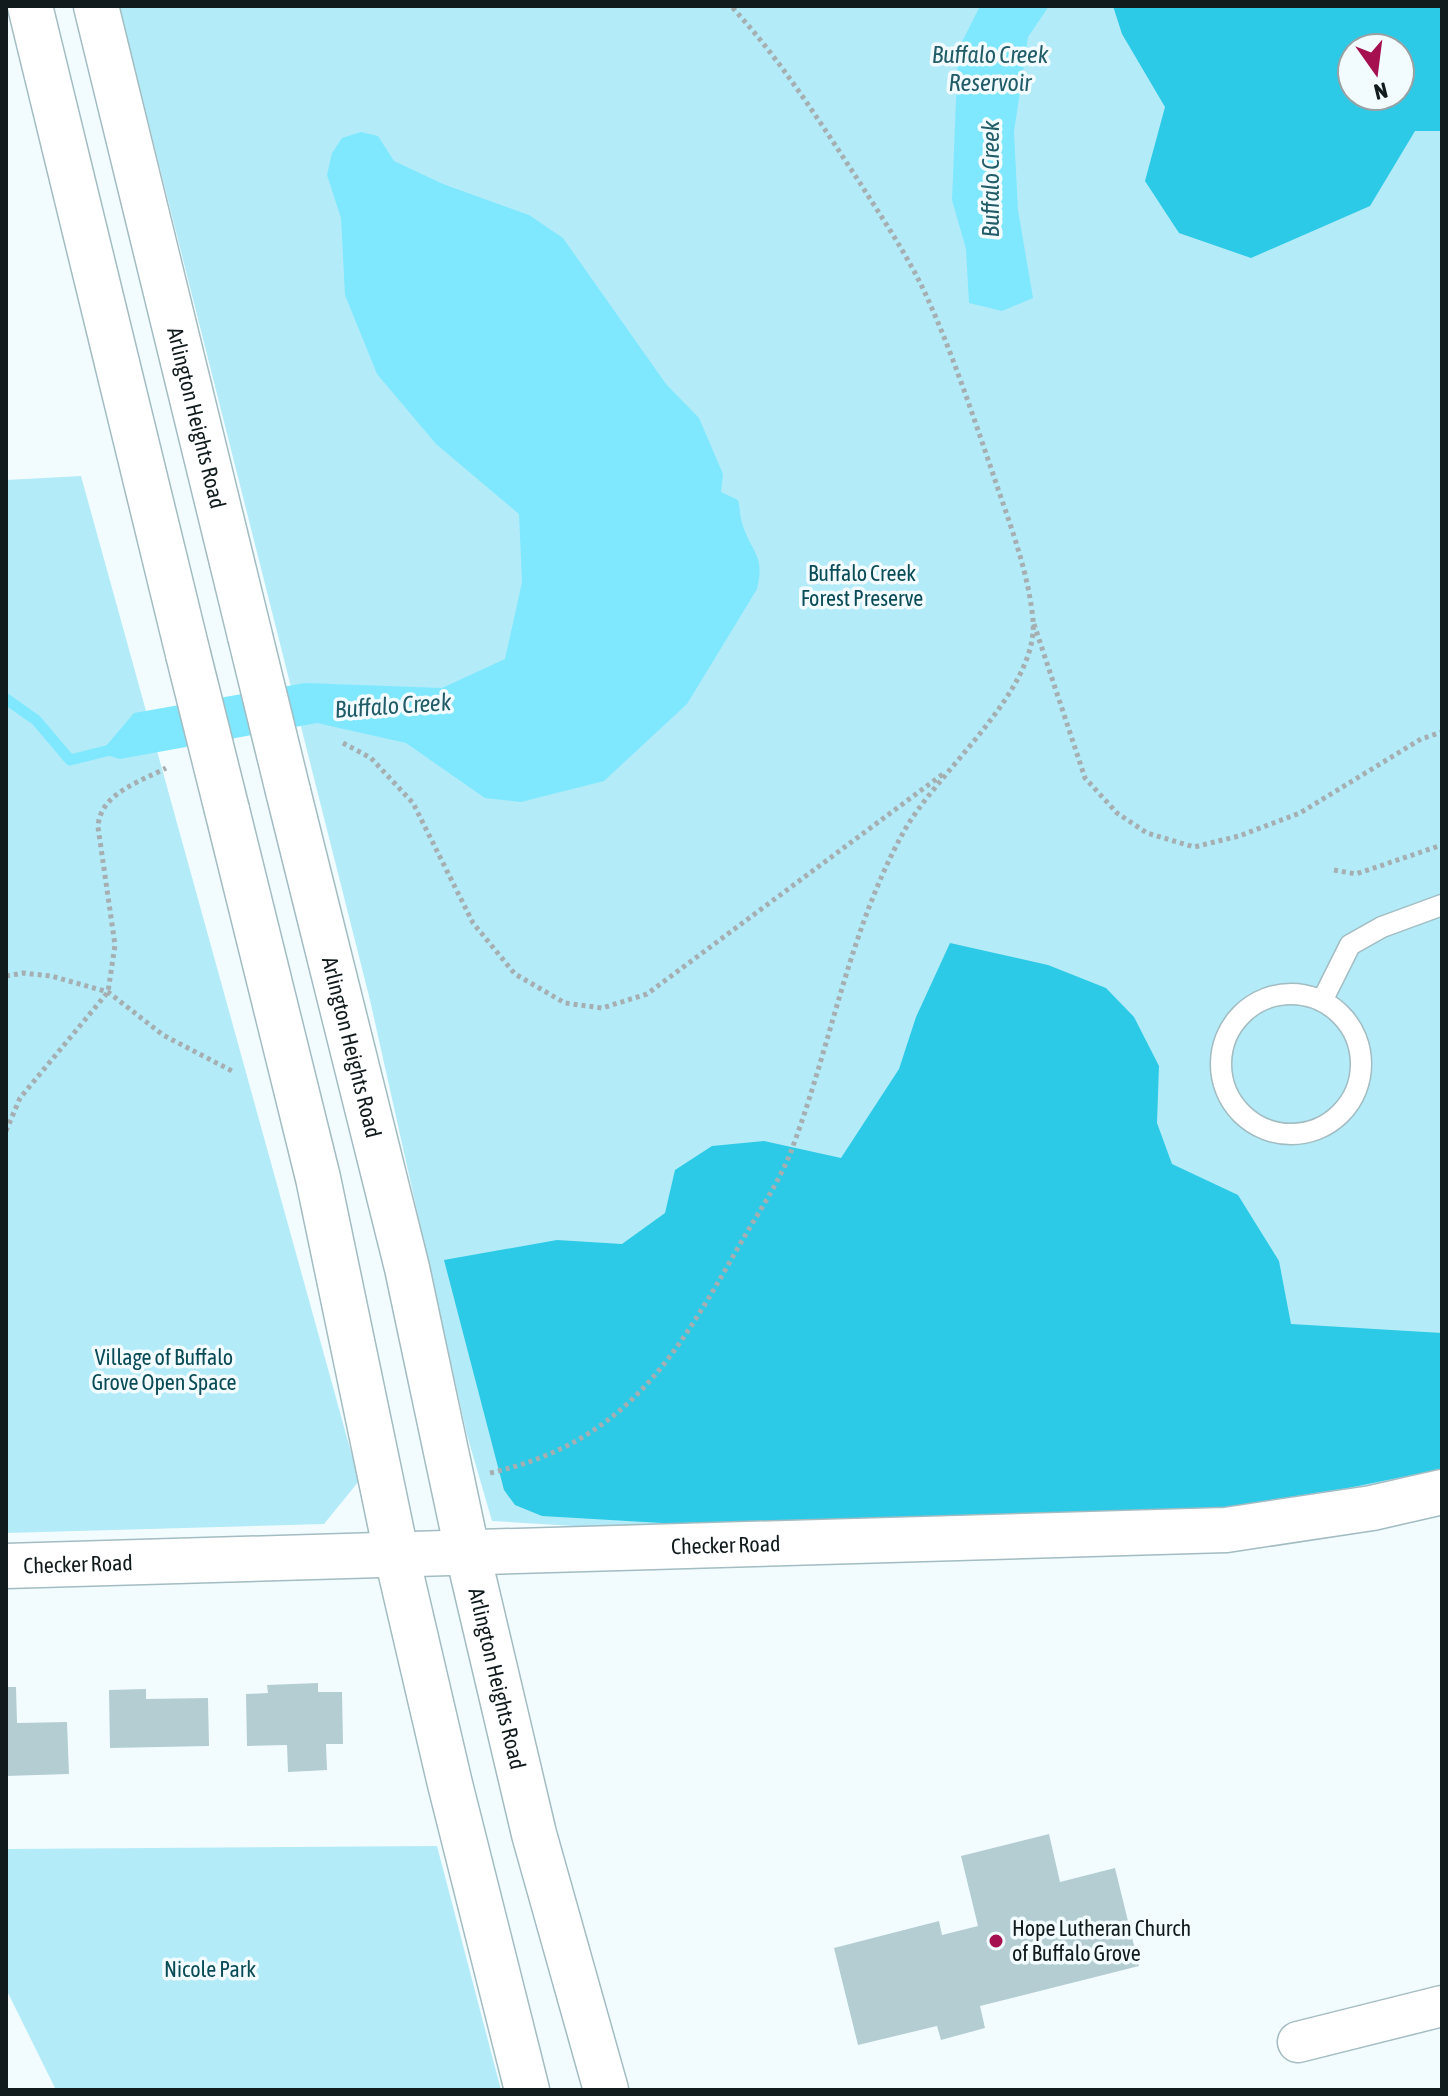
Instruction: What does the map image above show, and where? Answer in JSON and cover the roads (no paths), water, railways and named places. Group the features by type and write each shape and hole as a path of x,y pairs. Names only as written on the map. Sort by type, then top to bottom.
{"main road":[{"path":"30,6 131,432 318,1178 397,1557 527,2090"},
{"name":"Arlington Heights Road","path":"96,6 407,1268 467,1550 534,1834 606,2090"},
{"name":"Checker Road","path":"6,1566 397,1557 467,1550 584,1551 1226,1530 1372,1508 1442,1492"}],"street":[{"path":"1298,2042 1442,2006"}],"lane":[{"path":"1322,1001 1350,945 1382,927 1442,905"},
{"path":"1300,994 1322,1001 1339,1012 1352,1028 1359,1047 1362,1067 1358,1088 1348,1105 1333,1120 1295,1134 1272,1131 1251,1121 1234,1105 1224,1085 1221,1062 1225,1039 1238,1019 1255,1003 1277,995 1300,994"}],"water":[{"name":"Buffalo Creek Reservoir","path":"980,6 1049,6 1028,37 1014,132 1018,210 1033,298 1002,311 969,303 966,249 952,200 958,50"},
{"path":"361,132 378,136 394,161 443,184 529,215 563,238 666,384 699,418 723,474 721,492 738,500 743,526 759,562 757,589 687,704 604,781 521,802 485,798 406,743 317,723 120,759 100,753 134,713 305,683 442,688 505,659 522,582 519,514 436,444 377,374 345,295 341,218 327,175 332,153 342,138"}],"waterway":[{"name":"Buffalo Creek","path":"6,699 36,720 70,760 114,749"}],"place":[{"name":"Hope Lutheran Church of Buffalo Grove","path":"996,1941"}],"park label":[{"name":"Buffalo Creek Forest Preserve","path":"862,586"},
{"name":"Village of Buffalo Grove Open Space","path":"164,1370"},
{"name":"Nicole Park","path":"210,1969"}]}
